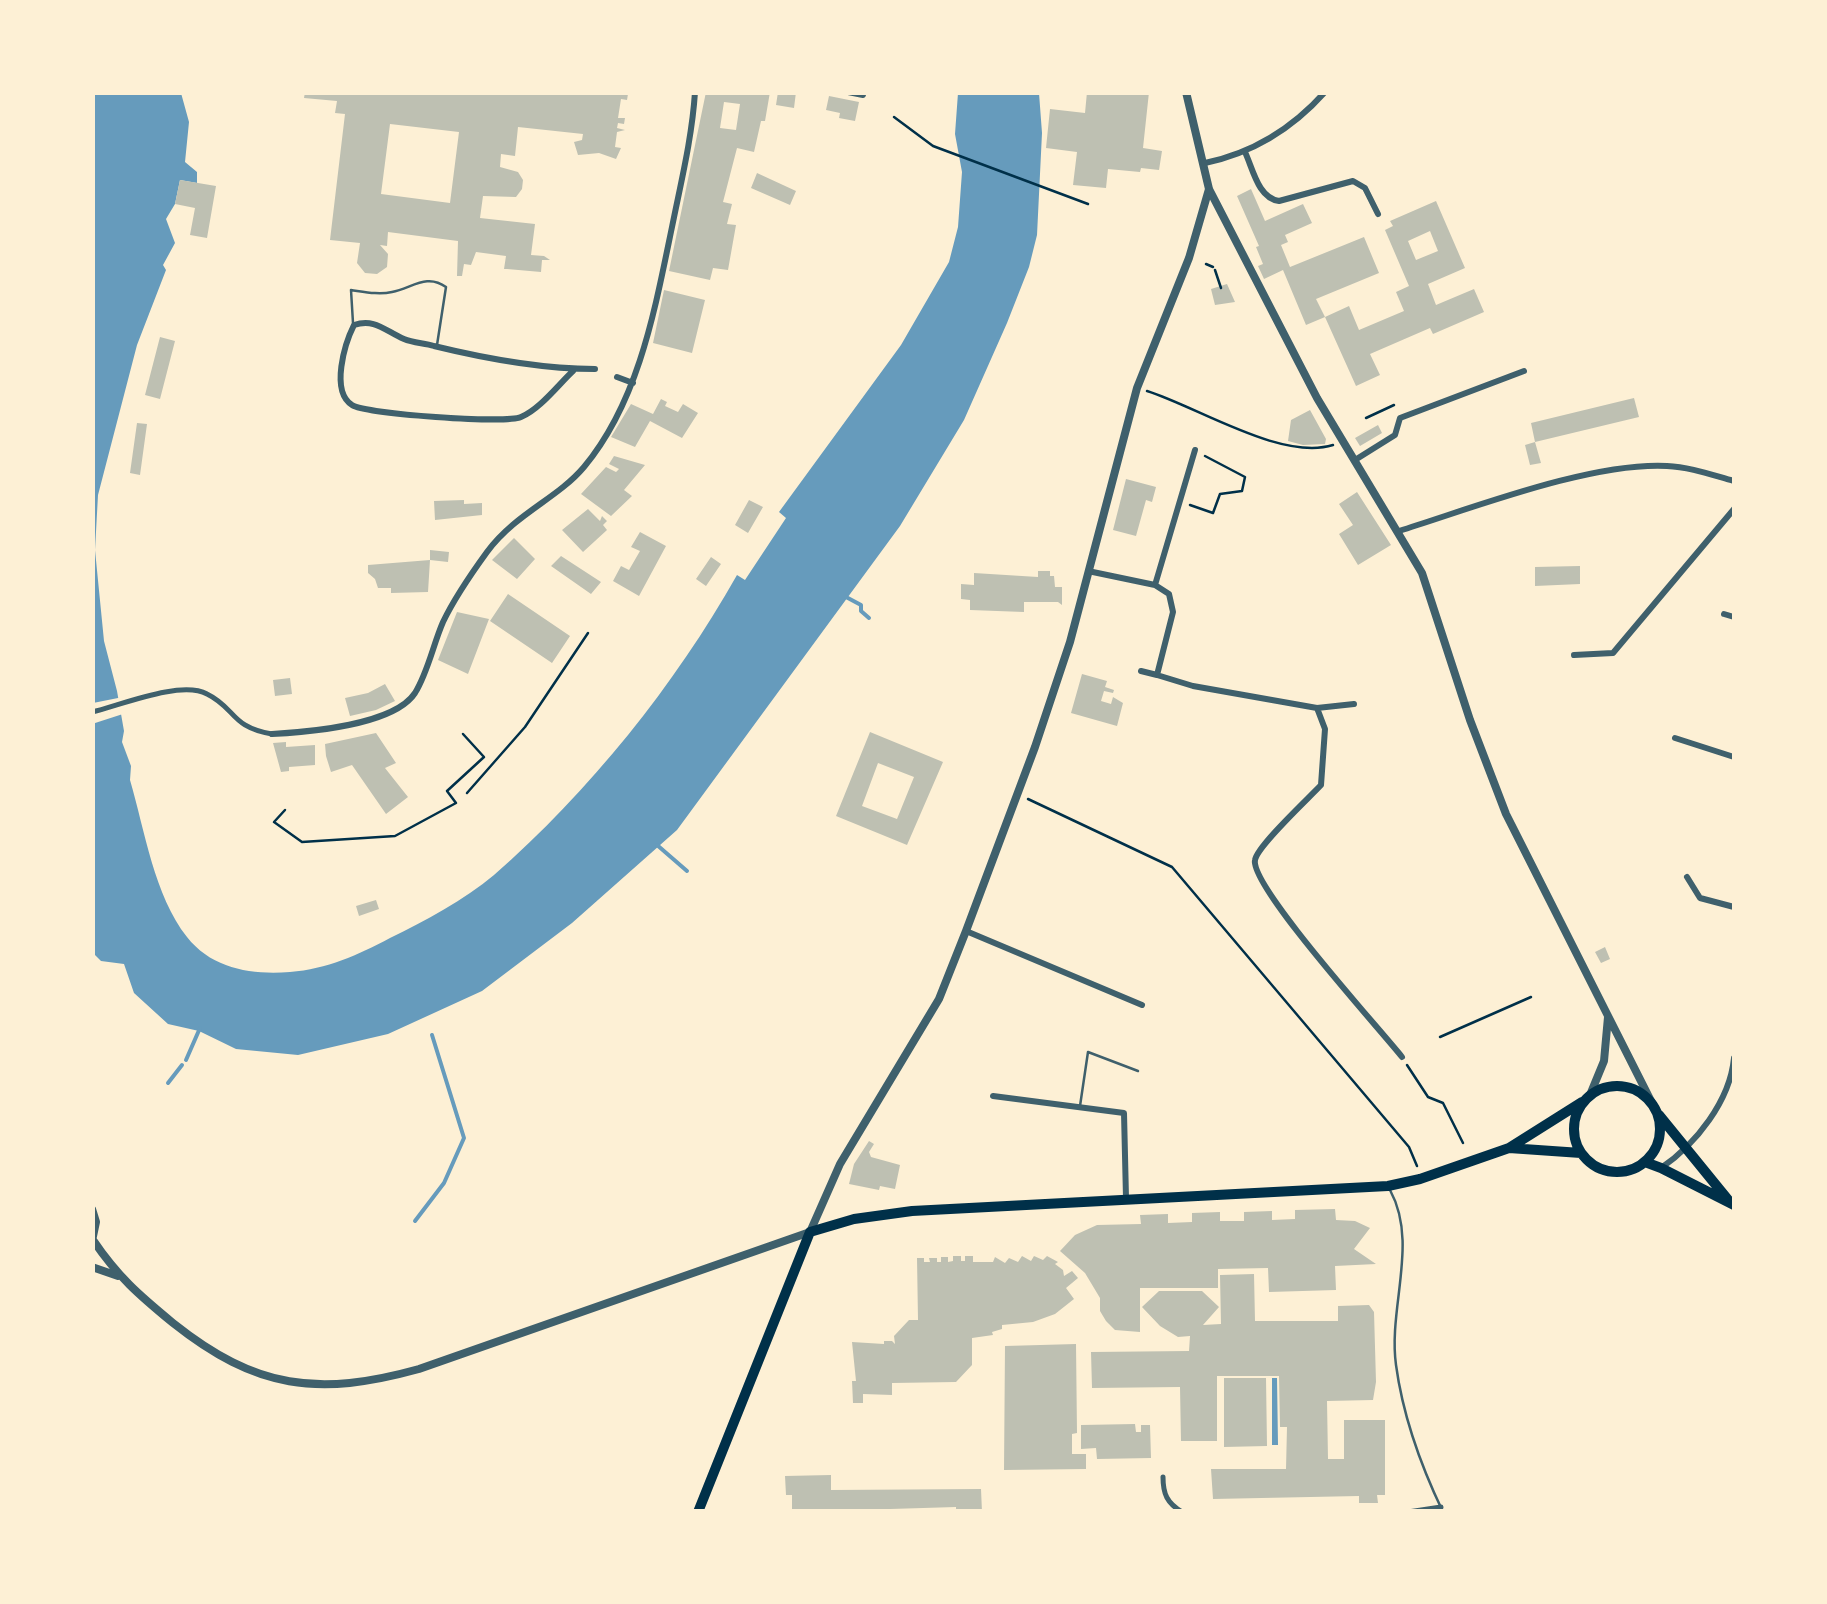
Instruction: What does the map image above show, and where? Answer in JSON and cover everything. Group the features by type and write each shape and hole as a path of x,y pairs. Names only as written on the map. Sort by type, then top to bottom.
{"main road":[{"path":"698,1512 810,1232 854,1219 912,1211 1388,1186 1510,1148 1600,1088 1628,1087 1655,1109 1731,1203"},
{"path":"1586,1098 1574,1128 1581,1153 1591,1163 1618,1172 1645,1162 1659,1140 1655,1109"},
{"path":"1510,1148 1581,1153"},
{"path":"1645,1162 1731,1203"}],"street":[{"path":"92,712 188,689 208,694 252,731 272,734 318,730 386,714 414,696 443,623 465,582 517,518 582,469 633,382 658,292 687,160 695,92"},
{"path":"848,92 862,94"},
{"path":"1186,92 1209,190 1289,346 1422,573 1470,720 1506,814 1655,1109"},
{"path":"1205,163 1244,152 1280,134 1325,92"},
{"path":"1244,152 1270,199 1353,181 1365,188 1378,214"},
{"path":"92,1209 96,1222 93,1240 118,1276 194,1339 234,1364 291,1384 333,1386 378,1380 418,1368 810,1232 840,1164 939,999 966,931 1070,642 1137,388 1189,258 1209,190"},
{"path":"572,371 526,416 512,420 364,408 352,405 340,381 354,325 370,322 404,339 483,359 572,371 595,369"},
{"path":"1355,460 1395,436 1400,418 1524,372"},
{"path":"618,377 633,382"},
{"path":"1155,586 1195,450"},
{"path":"1398,531 1612,470 1668,466 1734,481"},
{"path":"1613,653 1734,509"},
{"path":"1088,571 1155,586 1168,594 1173,612 1157,674"},
{"path":"1724,614 1734,617"},
{"path":"1574,654 1626,654"},
{"path":"1141,671 1193,686 1317,708 1354,704"},
{"path":"1317,708 1325,730 1322,785 1257,852 1255,870 1280,909 1402,1056"},
{"path":"1675,738 1734,757"},
{"path":"1687,877 1700,898 1734,907"},
{"path":"966,931 1142,1005"},
{"path":"1586,1098 1604,1061 1608,1018"},
{"path":"1662,1168 1686,1147 1727,1090 1734,1058"},
{"path":"993,1096 1124,1113 1126,1198"},
{"path":"92,1267 118,1276"},
{"path":"1163,1477 1163,1492 1182,1512"},
{"path":"1408,1512 1442,1510"}],"lane":[{"path":"354,325 351,290 380,294 438,281 446,287 437,346"},
{"path":"1079,1108 1088,1052 1138,1070"},
{"path":"1388,1186 1404,1227 1395,1325 1396,1365 1414,1451 1442,1510"}],"path":[{"path":"894,117 933,146 1088,204"},
{"path":"1206,264 1214,268 1221,288"},
{"path":"1137,388 1273,440 1329,448 1343,440"},
{"path":"1366,418 1394,405"},
{"path":"1180,502 1213,512 1220,494 1242,491 1245,477 1195,450"},
{"path":"467,792 525,727 588,633"},
{"path":"284,810 274,822 302,842 394,836 456,802 447,791 484,757 464,734"},
{"path":"1017,794 1172,867 1410,1147 1420,1179"},
{"path":"1440,1037 1532,997"},
{"path":"1402,1056 1428,1097 1442,1103 1463,1143"}],"water":[{"path":"93,93 181,93 189,122 185,162 197,172 197,183 180,180 175,204 166,219 175,243 163,265 166,270 137,345 98,495 95,550 104,641 117,691 124,731 122,742 152,862 166,902 187,937 221,963 247,971 276,973 317,968 342,960 457,901 529,843 596,773 686,657 737,575 745,580 786,518 779,512 901,345 949,262 958,227 962,172 955,134 958,93 1039,93 1042,133 1037,235 1029,267 964,420 900,526 677,830 572,923 482,991 388,1034 298,1055 236,1049 199,1031 168,1024 134,993 124,964 101,961 93,953"},
{"path":"1272,1378 1277,1378 1278,1445 1272,1445"}],"pier":[{"path":"123,697 126,713 92,724 93,703"}],"building":[{"path":"305,92 628,94 627,100 621,99 618,118 625,118 617,128 625,130 617,132 615,147 621,148 616,159 599,153 578,155 574,142 582,140 583,134 518,127 515,156 501,154 500,167 518,172 523,180 522,189 516,197 483,196 480,218 535,224 531,255 550,260 542,260 541,272 504,269 506,256 476,252 471,265 464,264 462,276 457,276 458,241 388,232 387,246 380,245 388,254 387,267 377,274 365,273 357,263 360,243 330,240 345,114 335,113 337,101 304,98","holes":["390,124 459,132 450,203 381,194"]},
{"path":"706,92 770,92 754,152 737,148 723,202 732,204 727,224 736,225 728,270 713,268 710,280 669,271","holes":["724,102 740,104 736,130 720,128"]},
{"path":"778,92 796,92 794,108 776,105"},
{"path":"1087,92 1149,92 1143,148 1162,151 1159,170 1108,169 1106,188 1073,185 1077,152 1046,148 1050,109 1085,113"},
{"path":"829,96 859,102 855,121 826,110"},
{"path":"757,173 796,191 790,205 751,188"},
{"path":"180,180 216,186 207,238 190,235 195,208 175,204"},
{"path":"1251,189 1265,221 1303,204 1312,223 1285,235 1288,242 1281,245 1290,267 1364,237 1379,273 1316,299 1325,317 1306,325 1283,270 1264,279 1258,266 1263,264 1256,247 1259,246 1237,196"},
{"path":"1436,201 1465,268 1428,284 1436,305 1474,289 1484,312 1433,334 1430,328 1370,354 1380,375 1356,386 1325,317 1349,306 1359,330 1404,311 1396,292 1409,286 1385,230 1393,226 1390,221","holes":["1430,231 1438,251 1416,260 1408,241"]},
{"path":"1227,284 1235,302 1215,305 1211,289"},
{"path":"664,290 705,300 692,353 653,343"},
{"path":"160,337 175,341 160,399 145,395"},
{"path":"1634,398 1639,417 1535,442 1531,423"},
{"path":"661,399 667,402 665,406 678,412 683,404 698,413 682,438 650,421 635,447 611,437 631,404 653,414"},
{"path":"1310,410 1325,444 1288,441 1291,420"},
{"path":"137,423 147,424 140,475 130,473"},
{"path":"1378,425 1382,433 1360,446 1355,438"},
{"path":"1535,442 1541,463 1530,465 1525,445"},
{"path":"614,456 645,465 624,490 632,496 611,516 581,494 606,467 616,472 619,469 609,464"},
{"path":"1126,479 1156,487 1152,502 1146,500 1136,536 1113,530"},
{"path":"1357,492 1391,545 1358,565 1339,534 1353,525 1339,504"},
{"path":"464,500 464,504 482,503 482,515 435,520 434,501"},
{"path":"749,500 763,507 748,533 735,525"},
{"path":"588,509 600,521 602,516 607,521 603,525 607,530 583,552 562,530"},
{"path":"640,532 666,546 639,596 613,581 621,566 629,570 640,551 631,547"},
{"path":"514,538 535,559 517,579 492,560"},
{"path":"430,550 449,552 448,562 430,560"},
{"path":"561,556 601,582 591,594 551,566"},
{"path":"711,557 721,564 706,586 696,579"},
{"path":"430,560 428,592 391,593 391,588 378,588 368,573 368,565"},
{"path":"1580,566 1580,584 1535,586 1535,567"},
{"path":"1038,571 1050,571 1055,587 1062,587 1062,605 1024,602 1024,612 970,610 970,600 961,599 961,584 974,585 974,573 1038,577"},
{"path":"508,594 570,636 552,663 490,621"},
{"path":"457,612 489,619 468,674 438,660"},
{"path":"1082,674 1107,681 1105,687 1114,690 1104,691 1101,701 1111,704 1113,697 1123,703 1117,726 1071,713"},
{"path":"290,678 292,694 275,696 273,680"},
{"path":"385,684 395,701 350,716 345,698"},
{"path":"870,732 943,762 907,845 836,816","holes":["878,763 914,777 897,819 862,806"]},
{"path":"376,733 396,763 385,768 408,797 386,814 352,765 331,772 326,756 325,744"},
{"path":"286,742 286,747 315,745 315,765 289,767 289,771 281,772 273,743"},
{"path":"376,900 379,909 359,916 356,906"},
{"path":"1605,947 1610,959 1601,963 1595,952"},
{"path":"869,1141 874,1144 869,1152 871,1157 900,1165 895,1189 849,1184 854,1164"},
{"path":"1335,1209 1336,1220 1355,1221 1370,1228 1354,1249 1376,1264 1335,1266 1336,1290 1269,1292 1268,1268 1218,1269 1218,1288 1140,1288 1140,1332 1115,1330 1106,1321 1100,1311 1100,1298 1085,1273 1060,1251 1075,1235 1097,1225 1141,1224 1140,1215 1168,1214 1168,1223 1192,1222 1192,1213 1220,1212 1220,1221 1244,1221 1244,1212 1272,1211 1272,1220 1295,1219 1295,1210"},
{"path":"953,1256 961,1256 961,1261 965,1261 965,1256 973,1256 973,1262 993,1262 995,1257 1005,1263 1009,1258 1018,1262 1022,1256 1031,1261 1034,1256 1043,1260 1047,1256 1058,1262 1055,1264 1064,1276 1072,1271 1078,1278 1066,1288 1074,1299 1055,1314 1033,1322 1002,1325 993,1335 972,1338 972,1365 956,1382 892,1383 892,1395 863,1394 863,1403 853,1403 852,1381 856,1381 852,1342 895,1344 894,1336 909,1320 918,1320 917,1258 930,1262 929,1258 937,1258 941,1262 941,1257 948,1257 948,1262 953,1261"},
{"path":"1254,1274 1255,1321 1338,1321 1338,1306 1369,1305 1374,1312 1373,1400 1327,1401 1328,1459 1344,1459 1344,1420 1385,1420 1385,1495 1377,1495 1378,1503 1359,1503 1359,1496 1213,1499 1211,1469 1286,1469 1287,1427 1280,1427 1279,1376 1217,1376 1217,1441 1181,1441 1180,1387 1092,1388 1091,1352 1189,1351 1190,1336 1178,1337 1160,1326 1142,1307 1159,1291 1202,1291 1219,1307 1203,1325 1221,1324 1220,1275"},
{"path":"1076,1344 1077,1433 1072,1434 1072,1454 1086,1454 1086,1469 1004,1470 1005,1346"},
{"path":"1224,1378 1266,1378 1267,1446 1224,1447"},
{"path":"1135,1424 1136,1432 1141,1432 1141,1425 1150,1425 1151,1458 1097,1459 1096,1448 1081,1449 1081,1425"},
{"path":"831,1475 831,1490 981,1489 982,1512 956,1512 956,1507 792,1512 792,1495 786,1495 785,1476"}],"waterway":[{"path":"846,597 861,605 861,611 869,618"},
{"path":"657,845 687,871"},
{"path":"186,1060 200,1028"},
{"path":"415,1221 444,1183 464,1138 432,1035"},
{"path":"168,1083 182,1065"}]}
